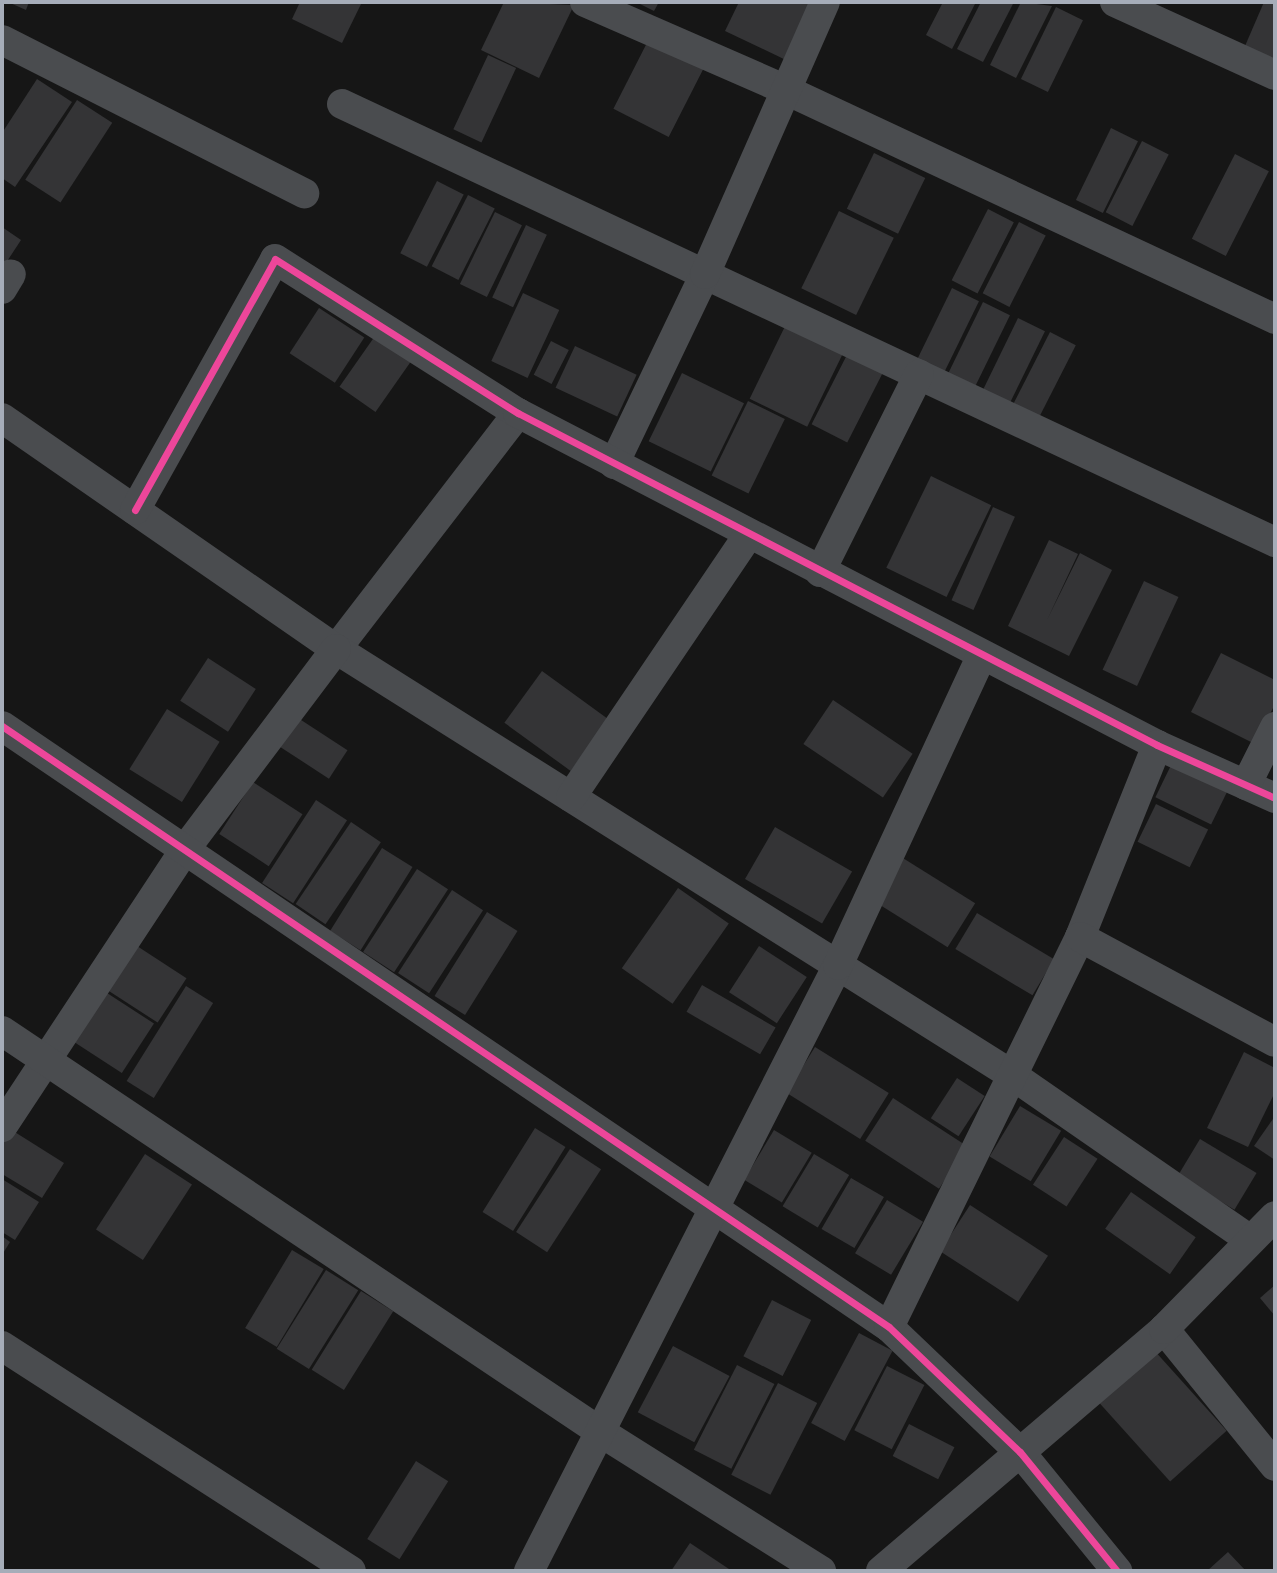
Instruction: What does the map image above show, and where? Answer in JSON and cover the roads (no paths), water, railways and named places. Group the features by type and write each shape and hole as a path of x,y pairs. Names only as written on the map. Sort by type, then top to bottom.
{"street":[{"path":"585,2 786,90 1275,319"},
{"path":"614,464 705,274 825,2"},
{"path":"1115,2 1275,75"},
{"path":"2,40 304,193"},
{"path":"342,104 1275,542"},
{"path":"135,510 275,259 518,413 1157,745 1275,798"},
{"path":"820,572 919,374"},
{"path":"2,1127 184,851 518,413"},
{"path":"2,418 336,649 1015,1077 1250,1240"},
{"path":"571,797 749,534"},
{"path":"529,1571 603,1433 712,1206 838,965 982,655"},
{"path":"2,726 889,1327 1020,1452 1117,1571"},
{"path":"1246,785 1275,727"},
{"path":"889,1327 1015,1077 1080,937 1157,745"},
{"path":"1080,937 1275,1042"},
{"path":"2,1031 603,1433 821,1571"},
{"path":"881,1571 1164,1329 1275,1216"},
{"path":"1164,1329 1275,1465"},
{"path":"2,1346 351,1571"}]}
